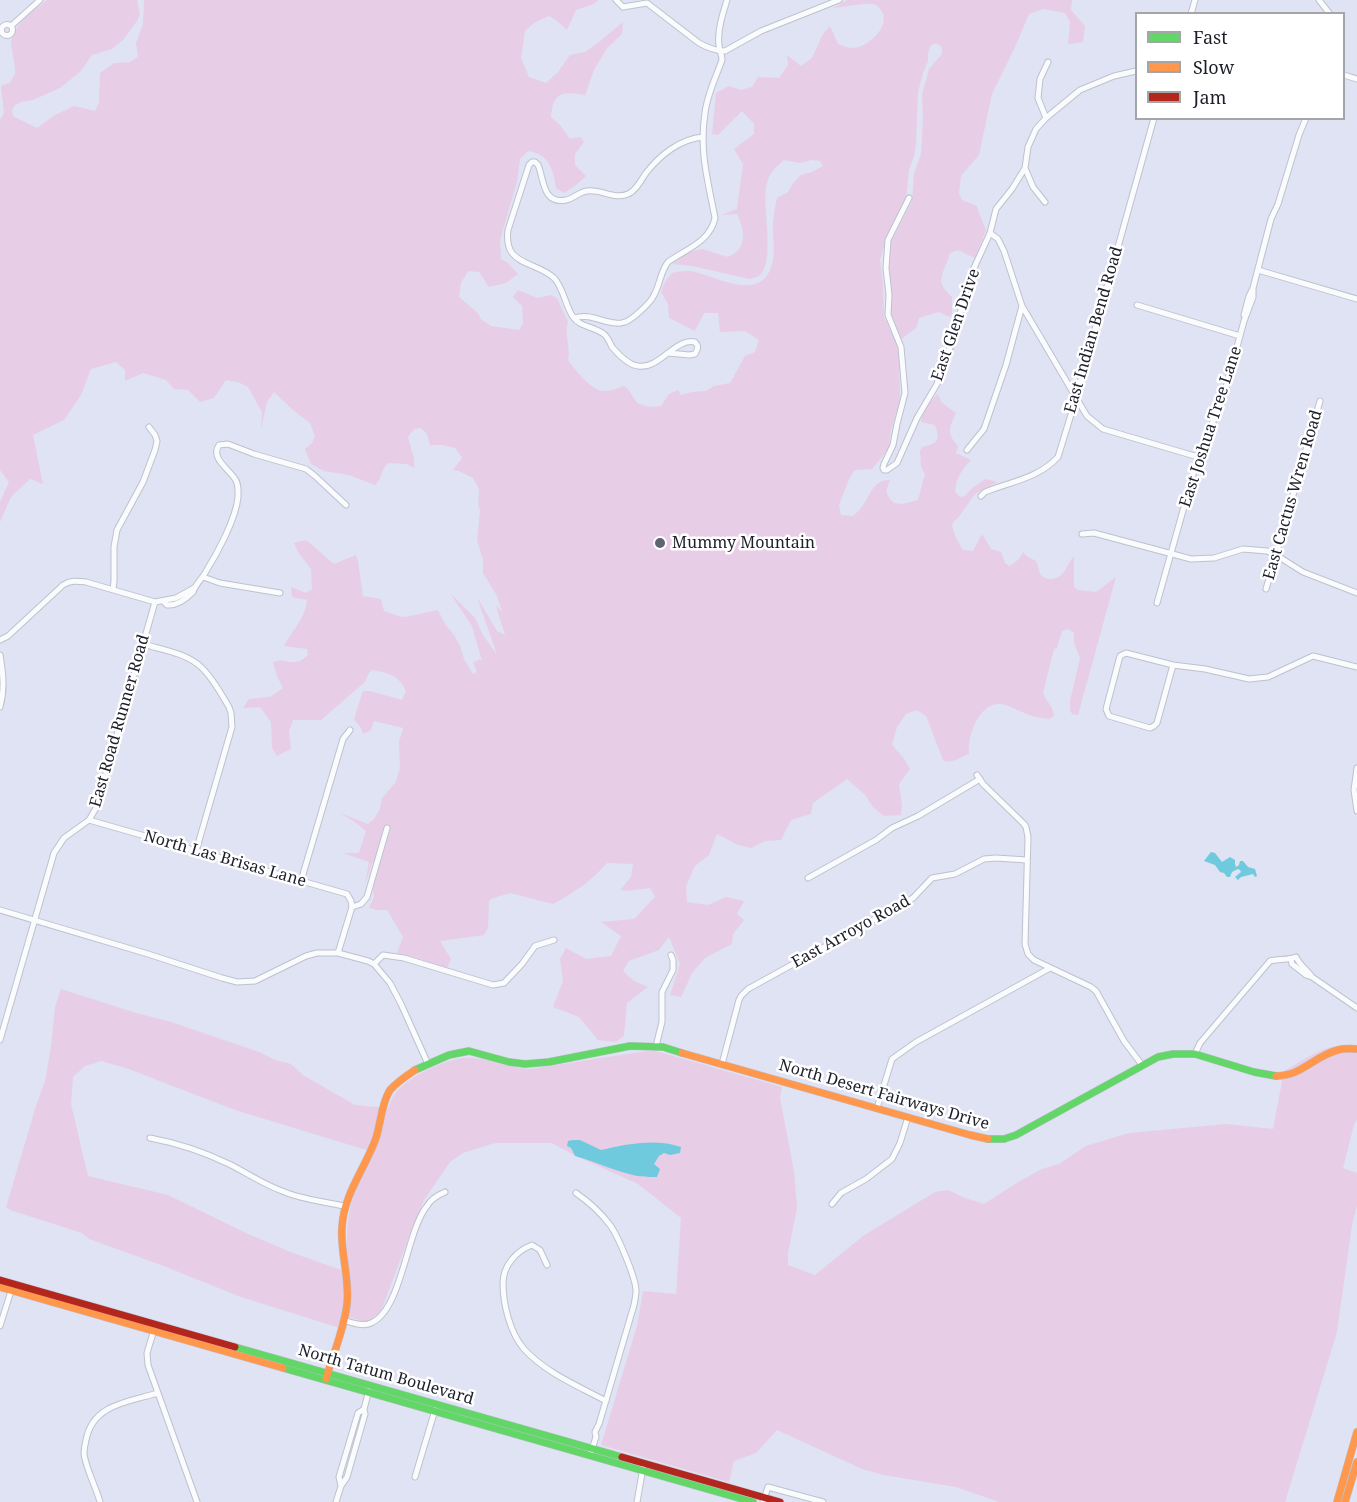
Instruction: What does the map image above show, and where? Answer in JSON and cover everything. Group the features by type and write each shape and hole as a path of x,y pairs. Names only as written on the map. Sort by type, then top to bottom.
{"street":[{"path":"12,26 40,0"},
{"path":"616,0 623,7"},
{"path":"623,7 629,0"},
{"path":"574,318 582,316 616,324 626,322 653,298 668,262 703,240 713,226 715,218 703,157 703,137 705,110 722,60 718,41 727,0"},
{"path":"623,7 646,2 699,43 708,48 725,51 761,31 839,0"},
{"path":"1319,0 1328,12"},
{"path":"1046,118 1038,98 1040,79 1048,62"},
{"name":"East Glen Drive","path":"909,198 888,240 886,268 889,295 888,315 901,347 905,393 893,446 884,464 884,470 897,463 917,418 937,384 955,334 968,281 990,233 996,209 1012,189 1024,168 1028,147 1036,129 1080,90 1114,76 1135,71"},
{"name":"East Indian Bend Road","path":"981,496 992,489 1024,479 1058,457 1153,120"},
{"name":"East Joshua Tree Lane","path":"1157,603 1198,457 1222,402 1244,321 1244,312 1253,288 1271,219 1305,120"},
{"path":"669,352 695,354 698,345 688,341 669,352 650,365 641,367 632,364 618,353 606,336 580,324 574,318 551,276 512,254 508,246 508,230 528,165 532,162 538,165 545,191 557,200 564,201 589,190 623,196 632,193 661,156 692,138 703,137"},
{"path":"1024,168 1033,187 1045,202"},
{"path":"990,233 998,239 1004,251 1022,306 1087,416 1103,429 1198,457"},
{"path":"1258,270 1357,299"},
{"path":"1137,305 1240,336"},
{"path":"967,450 984,429 1006,365 1022,306"},
{"name":"East Cactus Wren Road","path":"1266,589 1320,401"},
{"path":"113,589 114,547 117,530 145,478 155,450 157,441 149,427"},
{"path":"0,640 8,636 69,582 86,582 155,602 163,601 166,604 176,604 189,597 203,577 232,520 238,499 237,482 221,463 216,453 219,445 228,444 306,469 346,505"},
{"path":"1082,534 1094,533 1201,560 1243,549 1267,551 1303,572 1357,593"},
{"path":"203,577 220,583 280,593"},
{"name":"East Road Runner Road","path":"0,1040 54,853 69,834 89,820 96,808 155,602"},
{"path":"143,644 184,656 196,663 206,672 231,713 232,727 196,851"},
{"path":"1173,665 1157,723 1154,726 1150,728 1109,716 1106,709 1108,698 1120,656 1123,654 1130,653 1173,665 1255,679 1268,677 1314,656 1357,667"},
{"path":"0,655 3,687 0,707"},
{"path":"301,881 343,739 350,730"},
{"path":"1357,768 1354,790 1357,811"},
{"path":"808,878 876,840 892,828 918,816 979,777 1026,827 1028,837 1025,948 1028,954 1034,960 1096,991 1142,1065"},
{"name":"North Las Brisas Lane","path":"89,820 347,894 352,907"},
{"path":"338,953 352,907 361,904 367,897 387,828"},
{"name":"East Arroyo Road","path":"722,1064 739,1000 748,989 914,898 932,878 956,874 989,858 1027,860"},
{"path":"0,910 237,982 255,981 310,955 323,952 338,953 375,964 397,995 428,1064"},
{"path":"375,964 382,955 404,958 493,985 504,983 535,946 554,940"},
{"path":"657,1046 662,1022 662,992 673,970 671,955"},
{"path":"1195,1054 1200,1043 1270,961 1293,958 1292,964 1306,975 1357,1008"},
{"path":"877,1108 892,1059 916,1042 1050,968"},
{"name":"North Desert Fairways Drive","path":"327,1376 344,1320 347,1293 341,1240 345,1206 352,1184 375,1140 389,1094 400,1082 428,1064 450,1054 478,1053 530,1065 624,1047 657,1046 987,1139 1001,1140 1016,1135 1142,1065 1173,1053 1195,1054 1278,1077 1298,1071 1330,1052 1347,1048 1357,1049"},
{"path":"832,1204 841,1193 866,1179 892,1159 908,1117"},
{"path":"150,1138 176,1144 227,1163 266,1185 294,1196 345,1206"},
{"path":"344,1320 366,1324 381,1316 394,1294 423,1210 428,1203 445,1192"},
{"path":"576,1193 612,1227 627,1260 636,1290 634,1305 606,1401 594,1432 596,1437 591,1452"},
{"path":"547,1265 540,1250 532,1245 511,1261 504,1275 504,1300 508,1318 522,1347 538,1361 552,1372 606,1401"},
{"name":"North Tatum Boulevard","path":"0,1280 12,1287 155,1328 644,1467 764,1500 780,1502"},
{"name":"North Tatum Boulevard","path":"0,1287 12,1287"},
{"path":"0,1326 12,1287"},
{"path":"155,1328 147,1359 197,1502"},
{"path":"336,1502 355,1451 370,1389"},
{"path":"100,1502 84,1453 90,1425 107,1409 158,1393"},
{"path":"415,1477 436,1407"},
{"path":"341,1486 339,1477 347,1449 358,1413 364,1409"},
{"path":"1337,1502 1357,1432"},
{"path":"347,1449 355,1451"},
{"path":"1346,1502 1357,1462"},
{"path":"637,1502 644,1467"},
{"name":"North Tatum Boulevard","path":"644,1467 753,1502"},
{"name":"North Tatum Boulevard","path":"764,1500 768,1487 823,1502"}],"shaded area":[{"path":"47,0 137,0 140,14 123,40 112,49 92,55 80,72 60,88 15,105 12,110 13,116 37,128 55,115 74,106 95,111 99,103 100,73 114,63 130,62 138,57 136,43 143,24 144,0 598,0 594,4 576,10 567,30 549,16 534,23 525,31 521,58 529,77 546,83 558,72 570,55 585,52 623,22 622,34 607,48 594,70 585,95 570,93 560,95 552,109 551,117 570,139 580,137 584,142 575,154 575,165 586,176 564,193 556,188 549,163 541,155 528,151 520,159 517,182 500,240 501,259 518,274 506,283 489,287 479,272 468,271 461,283 459,297 491,326 519,330 523,324 522,306 513,297 518,290 537,298 551,295 557,298 568,322 568,360 584,380 600,390 607,391 624,386 637,403 649,407 661,406 669,394 678,390 681,395 706,391 714,386 730,383 745,356 755,352 759,340 745,331 720,332 718,313 704,313 695,331 669,318 668,304 661,292 665,282 672,273 689,271 725,282 749,285 759,283 767,276 772,264 773,222 777,198 788,192 801,175 823,166 820,161 800,163 784,160 770,175 765,196 767,259 759,276 750,279 673,264 689,252 702,249 728,257 742,244 742,227 737,214 721,215 737,209 743,164 734,149 754,134 754,124 742,111 718,135 712,134 716,93 729,86 741,90 752,87 758,77 779,78 788,65 787,55 801,66 812,58 823,34 830,26 838,44 846,47 858,47 871,40 884,22 880,9 873,4 834,8 847,0 1072,0 1071,10 1085,26 1083,42 1068,44 1070,22 1065,13 1043,9 1029,14 992,94 979,155 961,176 959,193 962,200 977,206 986,230 975,258 958,250 950,253 941,281 952,297 952,314 949,317 939,312 919,318 916,328 900,340 890,311 892,298 888,268 891,242 912,201 914,173 921,154 922,95 929,69 942,54 942,47 936,43 930,46 928,61 918,92 916,144 909,170 906,198 887,237 880,260 884,317 899,347 900,400 891,430 889,448 872,469 855,470 839,505 841,515 853,516 877,485 885,480 890,480 887,493 894,503 902,504 918,500 925,474 921,467 920,451 922,447 934,443 938,434 935,425 921,422 927,406 938,394 942,403 956,413 950,434 958,446 956,453 971,460 960,474 955,492 960,497 965,496 972,488 986,479 997,482 975,494 952,525 963,550 973,551 982,534 991,549 1001,552 1005,563 1010,566 1019,559 1023,552 1036,561 1041,575 1050,579 1061,575 1074,556 1074,587 1078,590 1096,592 1116,577 1078,715 1072,714 1070,701 1080,658 1074,643 1074,633 1068,629 1062,631 1057,648 1054,649 1043,693 1054,713 1054,716 1049,719 1029,715 1003,704 993,705 980,715 972,730 969,754 949,762 943,760 926,716 917,710 906,714 897,727 892,745 910,769 899,784 901,815 884,816 847,779 813,803 811,814 791,820 781,840 765,841 751,848 738,845 717,834 709,855 695,866 686,886 687,902 708,905 726,897 744,901 737,914 744,920 733,934 732,944 705,958 692,973 681,997 670,995 680,964 669,937 659,950 629,961 623,971 634,981 648,987 627,1003 624,1036 616,1042 598,1040 579,1017 553,1007 563,981 560,959 566,948 586,959 611,956 621,936 601,922 634,919 655,897 650,888 620,890 631,877 633,864 607,863 582,886 553,904 510,893 491,899 488,928 484,935 440,941 451,959 447,968 397,953 403,937 387,910 369,908 374,897 374,884 390,829 385,828 365,885 369,862 343,853 359,853 366,831 340,813 368,824 380,809 382,798 396,782 400,767 399,742 403,728 374,721 371,730 363,734 354,719 363,691 402,700 406,691 400,681 383,672 372,670 365,682 321,720 293,720 289,731 291,749 277,756 272,748 271,722 260,707 243,708 249,699 270,697 283,688 273,662 295,662 308,655 307,649 284,646 301,618 307,600 292,597 291,587 306,593 312,589 311,569 294,543 306,540 334,564 356,555 363,596 381,599 384,611 405,617 438,610 454,635 473,674 477,672 473,662 479,659 482,661 472,626 450,593 475,618 483,635 497,655 477,597 497,631 505,635 496,606 502,611 497,596 483,573 483,560 477,540 480,510 479,489 473,478 453,470 462,458 455,448 430,445 427,434 421,428 414,429 408,437 414,468 407,464 388,463 375,485 349,475 324,471 311,464 305,449 312,443 315,436 310,423 274,392 267,402 261,429 262,412 248,387 238,382 226,380 214,398 200,402 188,390 174,389 166,380 143,373 125,381 125,370 116,362 91,369 81,395 64,420 33,435 43,484 30,479 11,497 0,522 0,502 9,482 0,470 0,120 4,113 1,87 10,83 15,74 11,43 16,29 25,18"},
{"path":"61,989 171,1022 291,1064 303,1075 355,1105 388,1108 398,1090 415,1077 444,1063 463,1058 531,1069 656,1051 782,1087 780,1098 794,1171 797,1208 788,1253 788,1265 815,1275 863,1236 935,1192 948,1190 984,1204 1042,1169 1059,1164 1086,1146 1129,1133 1226,1124 1273,1129 1284,1071 1328,1048 1347,1044 1357,1045 1357,1119 1343,1168 1357,1173 1357,1206 1352,1225 1337,1332 1285,1502 999,1502 956,1487 862,1469 777,1430 756,1453 734,1461 729,1482 601,1445 637,1326 643,1291 676,1294 681,1218 638,1184 552,1143 495,1143 463,1153 450,1162 424,1200 381,1311 363,1322 350,1317 346,1330 241,1297 89,1239 82,1233 10,1210 6,1207 45,1081 55,1007","holes":["101,1061 126,1068 235,1110 373,1152 351,1203 347,1237 349,1270 341,1270 293,1253 168,1195 88,1176 71,1104 73,1077 85,1066"]}],"water":[{"path":"1211,852 1215,853 1222,862 1230,857 1235,860 1236,867 1240,861 1243,861 1248,867 1255,869 1257,876 1253,874 1238,880 1235,877 1241,872 1238,869 1227,877 1215,865 1204,861"},
{"path":"580,1140 601,1150 651,1142 681,1147 680,1153 670,1155 664,1153 659,1156 654,1164 660,1169 657,1177 643,1177 575,1156 571,1148 567,1146 568,1141"}],"traffic: fast":[{"path":"415,1070 449,1055 469,1051 525,1064 549,1062 630,1046 663,1047 682,1053"},
{"path":"988,1139 1004,1139 1016,1135 1158,1057 1195,1054 1254,1072 1276,1076"},
{"path":"235,1347 622,1457"},
{"path":"283,1368 753,1502"}],"traffic: slow":[{"path":"1276,1076 1293,1073 1338,1050 1357,1049"},
{"path":"682,1053 988,1139"},
{"path":"326,1379 346,1314 348,1294 342,1227 347,1203 376,1138 387,1095 396,1084 415,1070"},
{"path":"0,1287 283,1368"},
{"path":"1337,1502 1357,1432"},
{"path":"1345,1502 1357,1462"}],"traffic: jam":[{"path":"0,1280 235,1347"},
{"path":"622,1457 780,1502"}],"place":[{"name":"Mummy Mountain","path":"660,543"}]}
